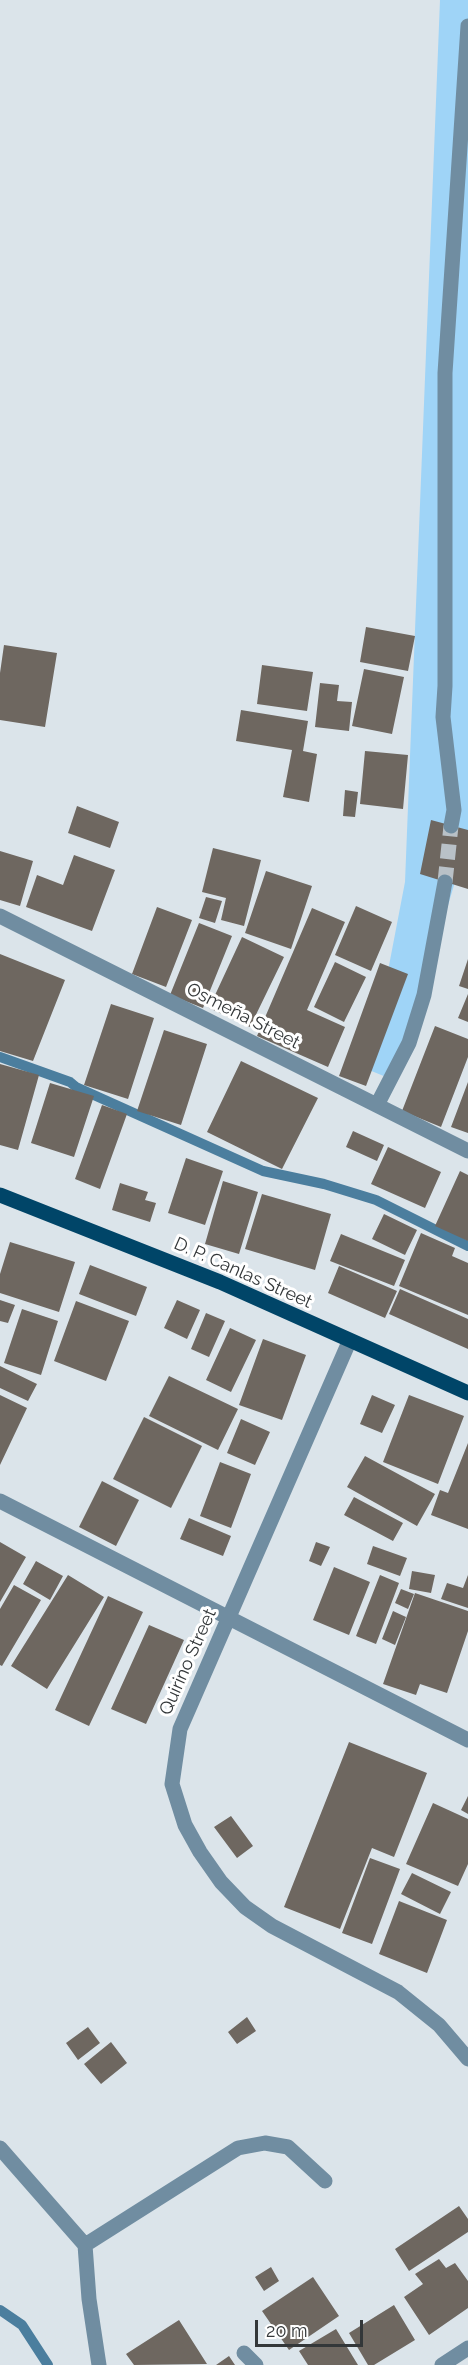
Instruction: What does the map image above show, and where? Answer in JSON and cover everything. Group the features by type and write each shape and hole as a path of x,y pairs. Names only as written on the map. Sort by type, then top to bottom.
{"main road":[{"name":"D. P. Canlas Street","path":"0,1195 220,1282 349,1342 468,1393"}],"street":[{"path":"451,825 461,812 443,717 446,373 468,26"},
{"path":"377,1105 409,1043 424,995 445,882"},
{"name":"Osmeña Street","path":"0,916 468,1151"},
{"name":"Quirino Street","path":"349,1342 180,1729 172,1784 185,1825 200,1852 221,1882 245,1907 272,1926 398,1992 439,2025 468,2059"},
{"path":"0,1501 468,1740"},
{"path":"85,2245 238,2148 265,2143 288,2147 325,2181"},
{"path":"0,2148 85,2245 89,2299 99,2365"},
{"path":"442,2365 468,2348"},
{"path":"244,2353 256,2365"}],"shaded area":[{"path":"440,0 468,0 468,877 457,875 396,1081 369,1070 405,882"}],"building":[{"path":"366,627 415,636 408,671 360,662"},
{"path":"4,645 57,653 45,727 0,720 0,673"},
{"path":"262,665 313,672 307,711 257,704"},
{"path":"364,669 404,677 392,734 352,726"},
{"path":"320,683 339,685 337,701 352,702 349,731 315,727"},
{"path":"241,710 308,721 303,751 317,754 309,802 283,797 292,750 236,741"},
{"path":"365,751 408,755 403,809 360,804"},
{"path":"345,790 358,792 355,817 343,816"},
{"path":"77,806 119,822 110,848 68,833"},
{"path":"431,820 468,830 468,889 420,874"},
{"path":"213,848 261,860 244,926 221,920 226,898 202,892"},
{"path":"0,851 33,861 20,906 0,900"},
{"path":"74,855 115,870 92,931 26,907 37,875 63,885"},
{"path":"266,871 312,886 291,949 245,933"},
{"path":"206,897 222,901 215,923 199,918"},
{"path":"356,906 392,922 371,971 335,955"},
{"path":"157,907 192,920 166,987 132,974"},
{"path":"312,908 345,922 307,1010 345,1027 328,1067 257,1036"},
{"path":"199,923 232,936 203,1008 170,995"},
{"path":"242,937 284,957 250,1027 209,1008"},
{"path":"0,954 65,980 33,1061 0,1051"},
{"path":"468,959 468,989 459,986"},
{"path":"335,962 366,977 344,1022 314,1007"},
{"path":"380,963 408,974 366,1086 339,1076"},
{"path":"468,994 468,1022 458,1018"},
{"path":"111,1004 154,1018 128,1099 84,1085"},
{"path":"435,1026 468,1039 468,1057 441,1127 402,1111"},
{"path":"164,1030 207,1044 181,1125 137,1111"},
{"path":"241,1061 318,1098 282,1169 207,1132"},
{"path":"0,1064 39,1075 18,1150 0,1145"},
{"path":"468,1082 468,1133 451,1127"},
{"path":"50,1083 94,1096 74,1157 31,1143"},
{"path":"102,1105 127,1114 100,1189 75,1179"},
{"path":"353,1131 384,1145 377,1161 346,1147"},
{"path":"388,1147 441,1172 425,1208 371,1184"},
{"path":"186,1158 223,1171 205,1225 168,1213"},
{"path":"460,1171 468,1175 468,1241 435,1226"},
{"path":"223,1181 258,1192 239,1254 205,1244"},
{"path":"120,1183 148,1192 145,1200 156,1203 150,1222 112,1210"},
{"path":"262,1194 331,1214 315,1270 245,1249"},
{"path":"384,1214 417,1230 405,1255 372,1239"},
{"path":"421,1233 455,1248 452,1256 468,1263 468,1315 399,1286"},
{"path":"341,1234 405,1260 394,1286 330,1261"},
{"path":"10,1242 75,1262 59,1312 0,1293 0,1274"},
{"path":"90,1265 147,1287 136,1316 79,1294"},
{"path":"339,1266 397,1291 385,1318 328,1293"},
{"path":"400,1289 468,1319 468,1349 389,1314"},
{"path":"0,1300 15,1305 8,1323 0,1321"},
{"path":"177,1300 200,1310 187,1339 164,1328"},
{"path":"76,1301 129,1321 106,1381 54,1361"},
{"path":"22,1309 58,1321 41,1375 4,1363"},
{"path":"206,1313 225,1321 209,1357 191,1349"},
{"path":"230,1328 256,1340 231,1392 206,1380"},
{"path":"263,1339 306,1355 282,1420 239,1405"},
{"path":"0,1366 37,1384 28,1401 0,1388"},
{"path":"169,1376 238,1409 218,1450 149,1416"},
{"path":"0,1395 27,1408 0,1465"},
{"path":"372,1395 395,1405 382,1433 360,1424"},
{"path":"409,1395 464,1416 438,1484 383,1462"},
{"path":"144,1417 202,1446 171,1508 113,1479"},
{"path":"241,1419 270,1432 255,1465 227,1453"},
{"path":"468,1443 468,1529 431,1515 440,1490 448,1493"},
{"path":"365,1456 435,1494 417,1526 347,1487"},
{"path":"220,1462 251,1474 231,1528 200,1516"},
{"path":"102,1481 139,1500 116,1546 79,1527"},
{"path":"354,1497 403,1523 393,1541 344,1515"},
{"path":"189,1518 231,1536 223,1556 180,1539"},
{"path":"0,1542 26,1557 0,1602"},
{"path":"316,1542 330,1547 321,1566 309,1561"},
{"path":"373,1546 407,1558 400,1576 367,1564"},
{"path":"36,1561 63,1576 50,1600 23,1584"},
{"path":"334,1567 370,1582 349,1635 313,1620"},
{"path":"412,1571 435,1575 431,1593 409,1589"},
{"path":"68,1575 104,1597 47,1689 11,1666"},
{"path":"380,1575 399,1583 376,1644 356,1636"},
{"path":"468,1575 468,1608 441,1599 447,1583 463,1588"},
{"path":"14,1585 41,1600 2,1666 0,1665 0,1609"},
{"path":"401,1589 414,1594 408,1609 395,1603"},
{"path":"415,1593 468,1611 468,1631 447,1693 420,1684 416,1695 383,1684"},
{"path":"108,1596 143,1612 89,1726 55,1710"},
{"path":"393,1611 406,1617 395,1645 382,1639"},
{"path":"149,1625 184,1640 146,1724 111,1709"},
{"path":"349,1742 427,1773 394,1857 372,1848 340,1929 284,1907"},
{"path":"468,1796 468,1814 461,1810"},
{"path":"433,1803 468,1819 468,1864 458,1886 406,1864"},
{"path":"231,1816 253,1846 237,1858 214,1827"},
{"path":"370,1858 400,1869 372,1944 342,1933"},
{"path":"412,1873 451,1892 440,1914 401,1894"},
{"path":"399,1901 447,1920 427,1973 379,1954"},
{"path":"247,2017 256,2031 237,2044 228,2032"},
{"path":"88,2027 100,2043 78,2060 66,2043"},
{"path":"111,2042 127,2063 101,2084 84,2064"},
{"path":"459,2206 468,2219 468,2232 409,2271 395,2249"},
{"path":"439,2259 446,2268 455,2263 468,2281 468,2308 429,2335 404,2297 423,2284 415,2274"},
{"path":"271,2267 279,2281 264,2291 255,2277"},
{"path":"313,2277 339,2316 289,2350 262,2311"},
{"path":"394,2305 415,2340 374,2365 368,2365 349,2333"},
{"path":"179,2320 207,2364 134,2365 126,2354"},
{"path":"336,2329 358,2365 308,2365 299,2351"},
{"path":"229,2356 235,2365 216,2365"}],"waterway":[{"path":"0,1057 70,1082 76,1087 263,1171 324,1184 376,1200 468,1246"},
{"path":"0,2310 22,2325 48,2365"}],"tunnel":[{"path":"445,882 451,826"}]}
